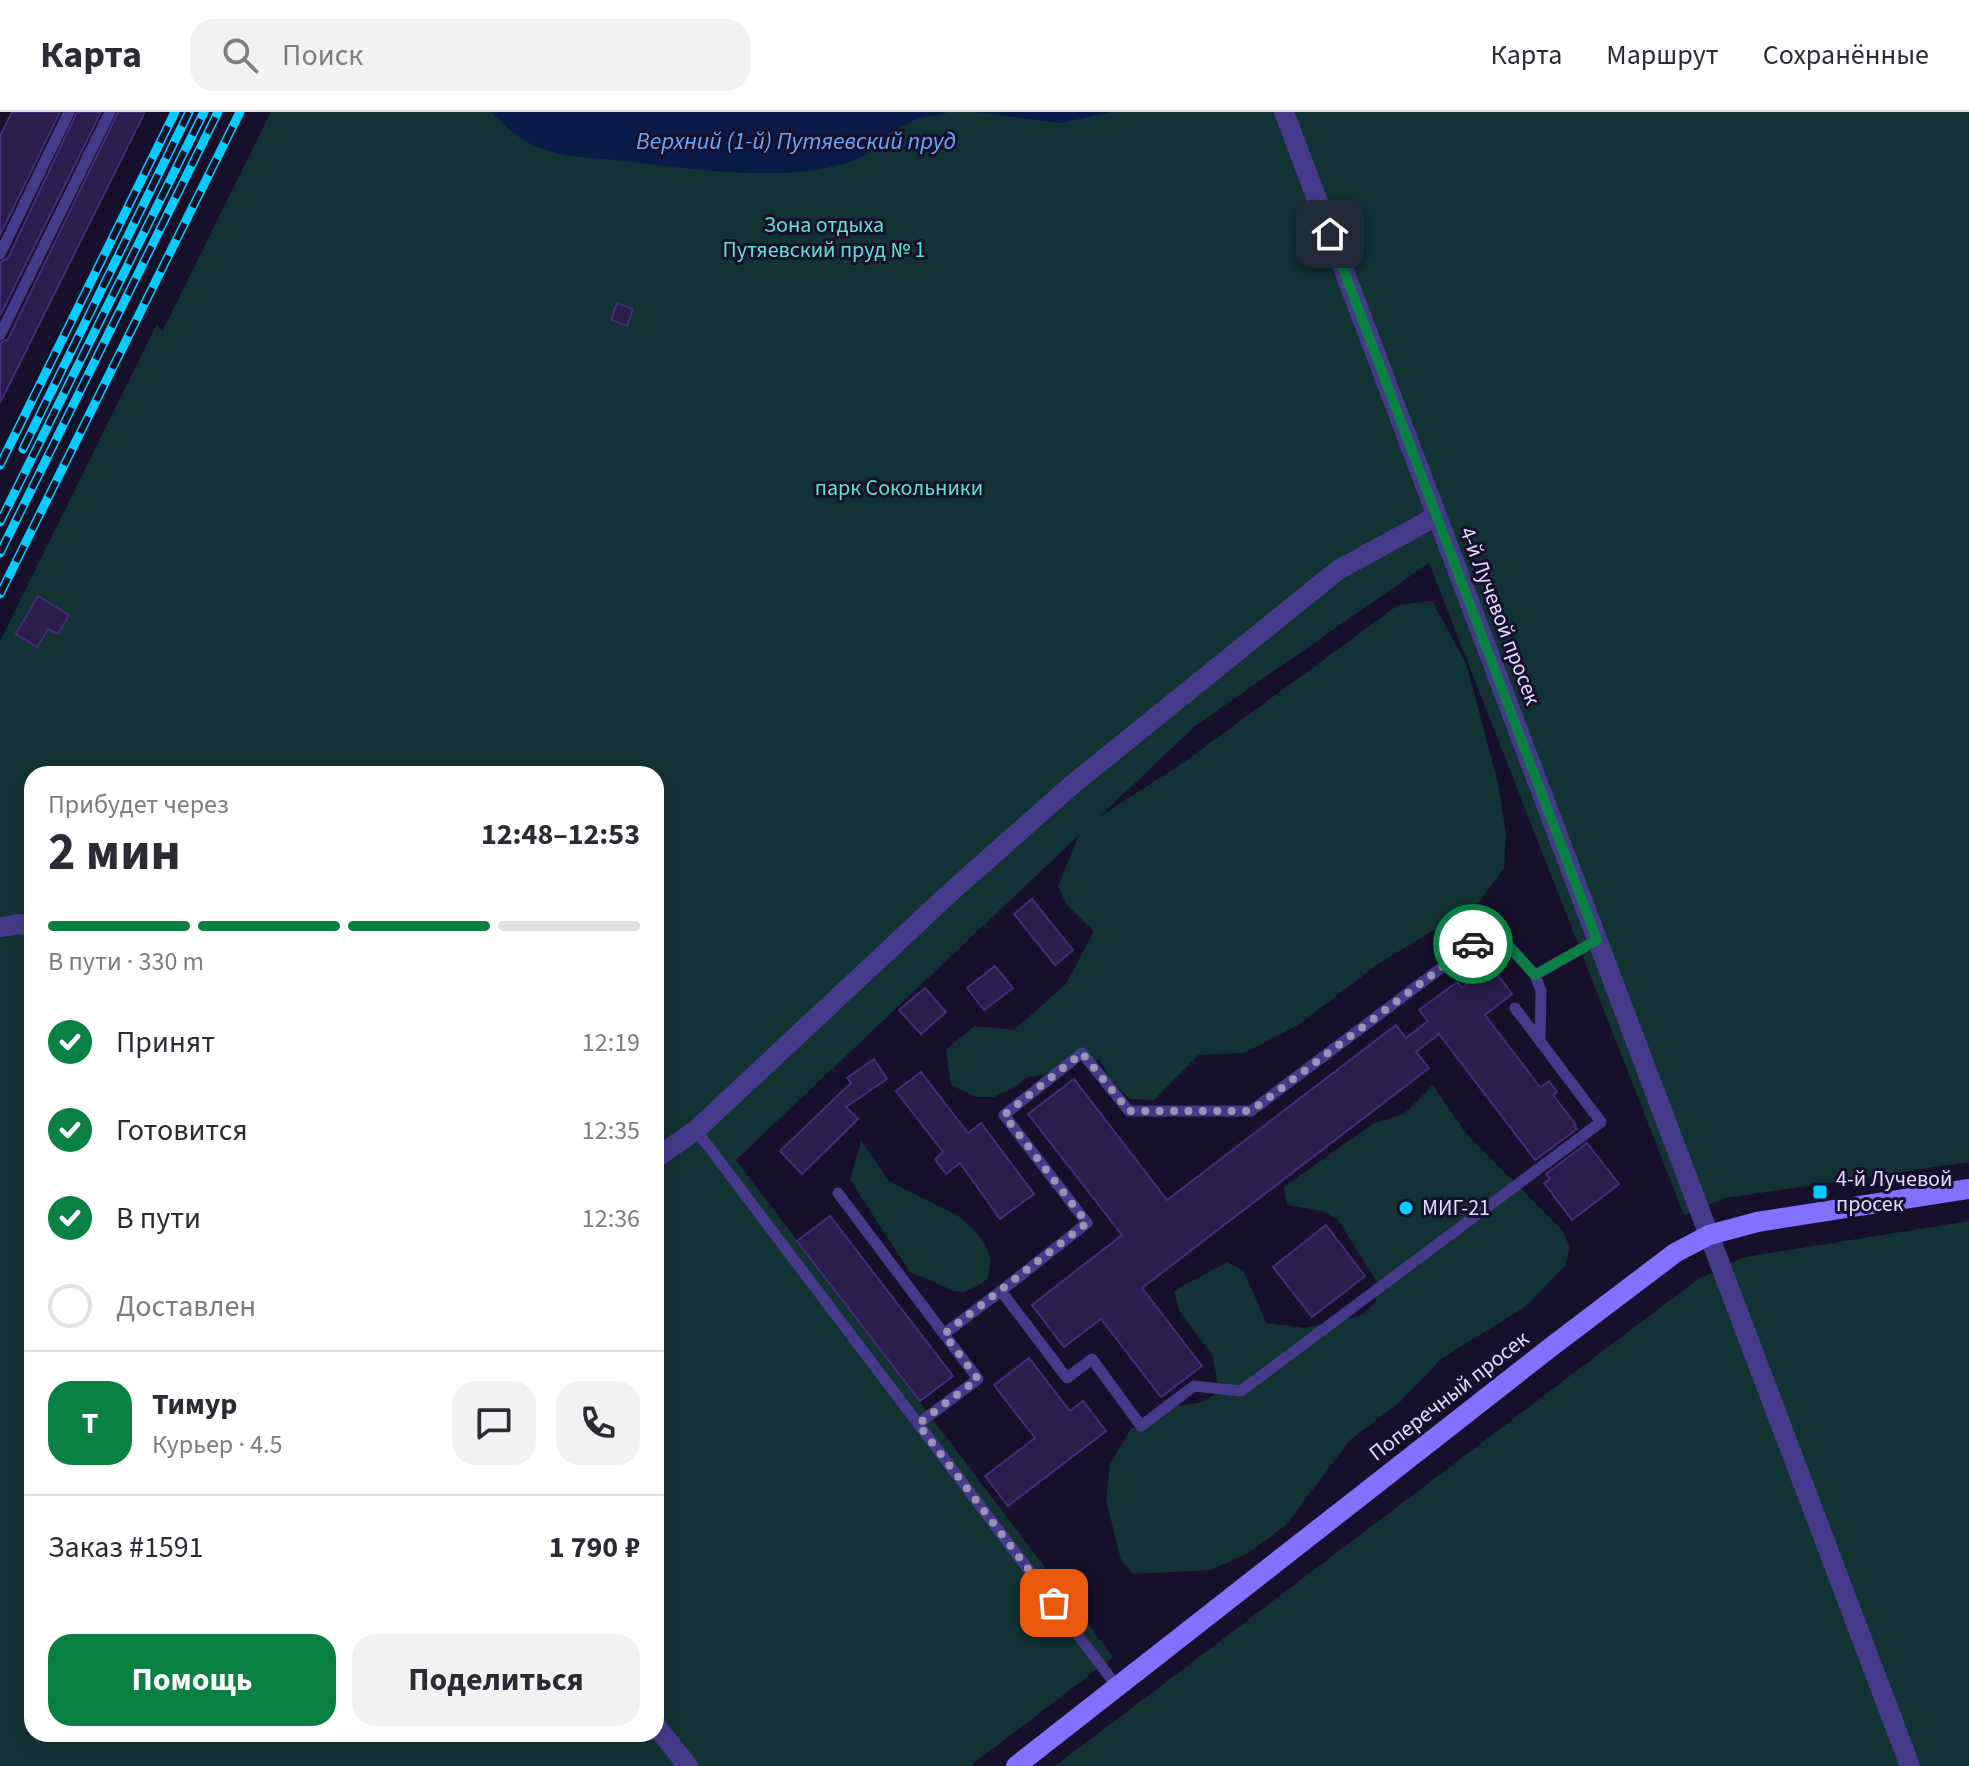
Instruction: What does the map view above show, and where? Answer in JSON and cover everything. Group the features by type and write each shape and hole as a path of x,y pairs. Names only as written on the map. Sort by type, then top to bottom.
{"street":[{"name":"4-й Лучевой просек","path":"1284,112 1910,1766"},
{"path":"664,1152 696,1130 953,890 1073,784 1338,570 1437,516"},
{"path":"0,927 24,925"},
{"name":"Поперечный просек","path":"1016,1766 1675,1253 1709,1235 1757,1222 1969,1189"},
{"path":"664,1736 688,1766"}],"lane":[{"path":"0,254 69,112"},
{"path":"0,335 110,112"},
{"path":"1535,975 1597,940"},
{"path":"944,1334 1087,1223 1004,1115 1082,1053 1129,1111 1251,1111 1477,941 1507,944 1535,975 1541,991 1540,1041"},
{"path":"1001,1291 1067,1378 1092,1359 1141,1426 1194,1386 1241,1391 1601,1122 1515,1008"},
{"path":"696,1130 1118,1688"},
{"path":"838,1193 978,1379 918,1424"}],"green space":[{"name":"парк Сокольники","path":"271,112 1969,112 1969,1162 1725,1198 1684,1215 1429,563 1195,726 1098,818 1184,762 1398,605 1432,601 1466,663 1498,783 1506,833 1504,868 1480,901 1377,965 1298,1025 1244,1053 1198,1055 1154,1100 1129,1099 1109,1078 1100,1060 1080,1059 1045,1074 1026,1078 994,1097 976,1097 951,1085 946,1049 975,1026 1014,1030 1066,984 1094,931 1066,904 1058,886 1079,835 736,1160 1113,1657 970,1766 0,1766 0,641 157,324 162,332"},
{"path":"1433,1085 1465,1132 1562,1230 1570,1248 1565,1266 1525,1307 1441,1359 1400,1402 1350,1440 1286,1525 1250,1552 1211,1570 1133,1574 1121,1560 1106,1500 1110,1464 1130,1430 1165,1408 1203,1402 1219,1392 1213,1356 1179,1311 1174,1291 1227,1262 1244,1271 1266,1323 1304,1328 1362,1315 1376,1302 1378,1283 1338,1220 1323,1211 1287,1205 1284,1187 1374,1123 1404,1114"},
{"path":"861,1141 889,1181 957,1215 971,1227 983,1241 991,1259 988,1278 964,1292 954,1291 910,1272 850,1180"},
{"path":"1969,1221 1969,1766 1055,1766 1698,1279 1745,1257"}],"water":[{"name":"Верхний (1-й) Путяевский пруд","path":"491,112 947,112 910,122 888,135 869,153 849,162 814,170 761,173 561,154 526,141"},
{"name":"Верхний (1-й) Путяевский пруд","path":"977,112 1112,112 1060,123"}],"building":[{"path":"12,112 60,112 0,235 0,136"},
{"path":"77,112 101,112 0,316 0,262 8,258"},
{"path":"118,112 145,112 0,403 0,343 8,339"},
{"path":"617,303 633,309 627,326 611,320"},
{"path":"38,596 69,615 58,634 48,629 37,647 16,634"},
{"path":"1032,899 1073,950 1055,965 1014,914"},
{"path":"995,966 1013,988 984,1010 967,988"},
{"path":"1491,966 1512,994 1485,1015 1540,1087 1549,1081 1557,1092 1553,1095 1577,1129 1535,1160 1439,1034 1416,1052 1429,1068 1142,1288 1202,1366 1161,1397 1101,1319 1064,1347 1032,1305 1122,1235 1028,1114 1074,1079 1167,1200 1396,1025 1406,1038 1428,1021 1419,1010 1457,982 1462,988"},
{"path":"925,988 946,1012 921,1034 899,1010"},
{"path":"874,1059 887,1079 846,1107 858,1119 802,1174 780,1151 851,1083 847,1078"},
{"path":"921,1072 968,1133 981,1123 1034,1194 1000,1219 960,1163 946,1174 935,1159 943,1152 896,1091"},
{"path":"1587,1143 1619,1184 1572,1220 1544,1183 1550,1179 1546,1174"},
{"path":"830,1216 953,1376 920,1401 797,1241"},
{"path":"1326,1225 1365,1276 1312,1317 1273,1267"},
{"path":"1029,1358 1070,1411 1083,1401 1106,1431 1008,1506 985,1476 1035,1438 994,1385"}],"railway":[{"path":"0,465 175,112"},
{"path":"23,449 189,112"},
{"path":"0,522 204,112"},
{"path":"0,553 218,112"},
{"path":"0,594 240,112"}],"way so far":[{"path":"1054,1603 918,1424 978,1379 944,1334 1087,1223 1004,1115 1082,1053 1129,1111 1251,1111 1473,944"}],"place":[{"name":"4-й Лучевой просек","path":"1820,1192"},
{"name":"МИГ-21","path":"1406,1208"}],"route":[{"path":"1330,234 1597,940 1535,975 1507,944 1477,941 1473,944"}],"park label":[{"name":"Зона отдыха Путяевский пруд № 1","path":"824,238"}]}
